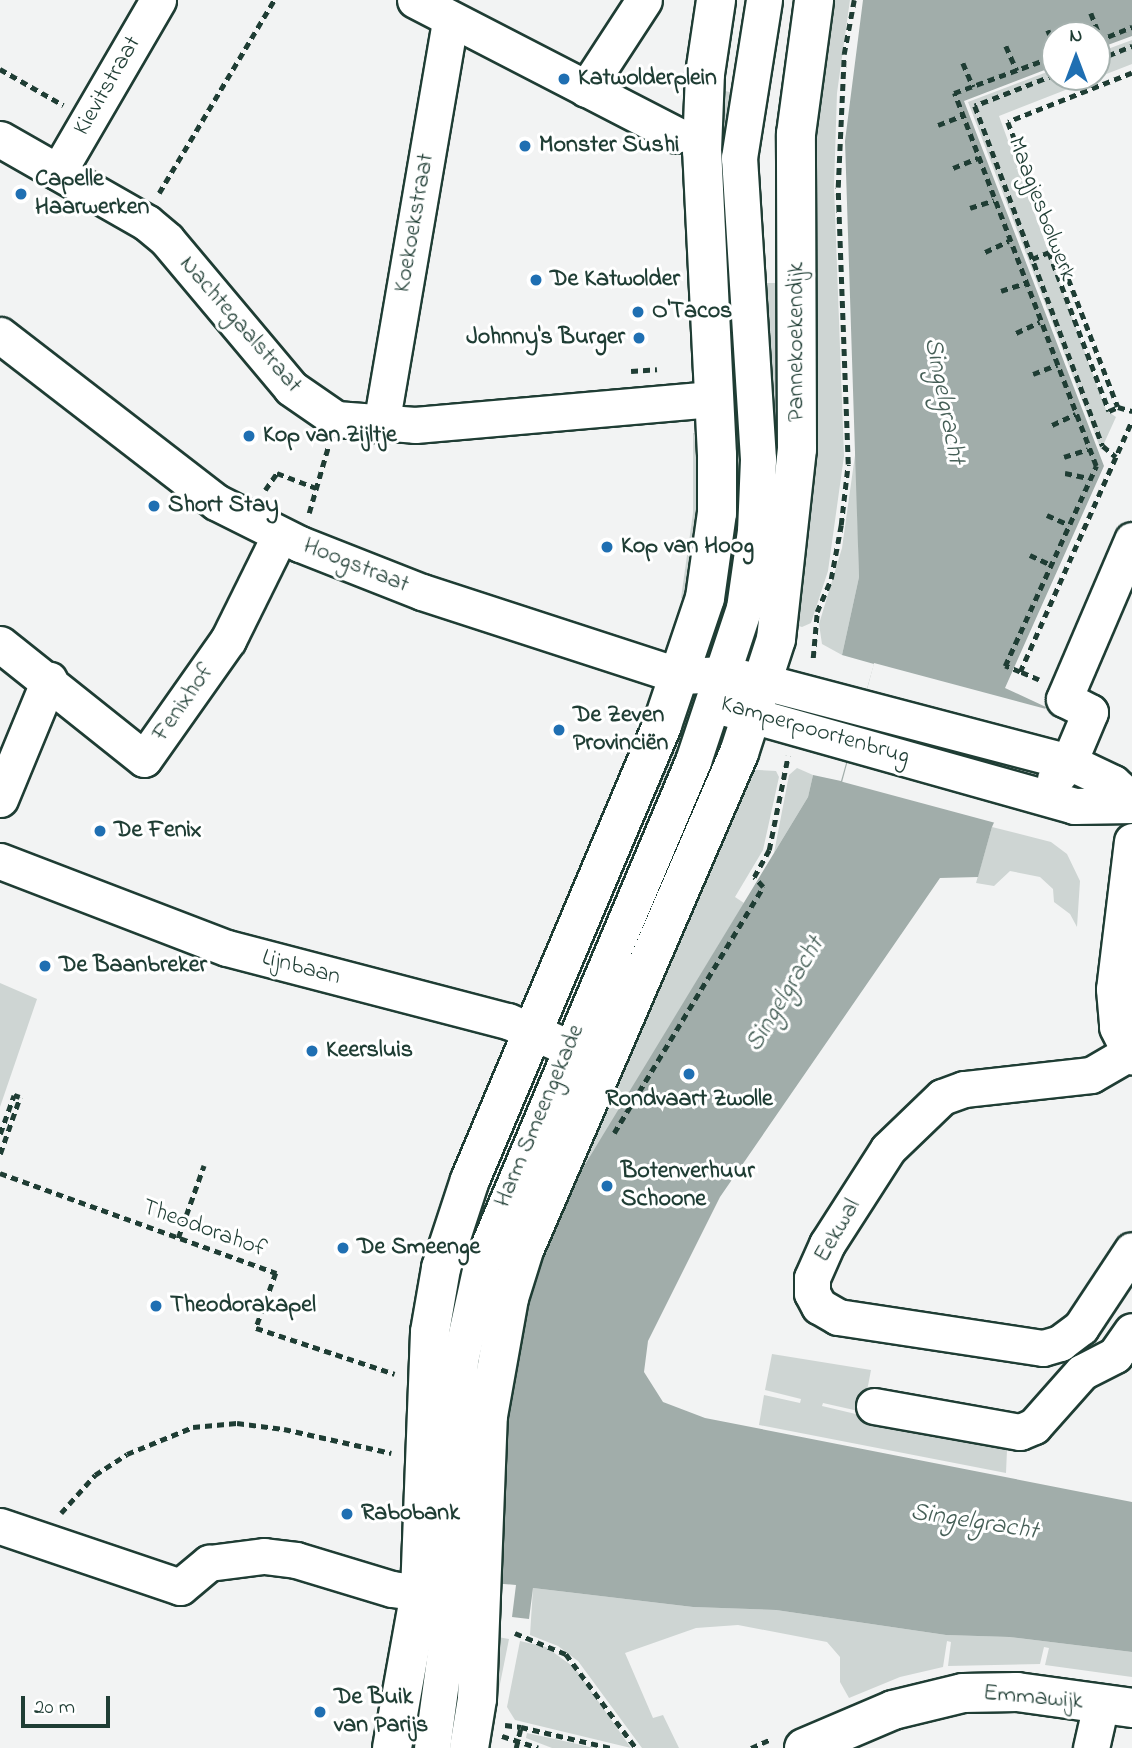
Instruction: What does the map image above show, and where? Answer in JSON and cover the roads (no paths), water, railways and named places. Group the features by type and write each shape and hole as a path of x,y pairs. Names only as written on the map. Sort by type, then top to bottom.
{"main road":[{"path":"681,676 700,623 717,513 716,399 702,151 705,74 716,0"},
{"name":"Pannekoekendijk","path":"758,699 776,639 794,485 799,359 796,135 814,0"},
{"name":"Harm Smeengekade","path":"392,1748 420,1593 434,1301 458,1212 681,676"},
{"name":"Harm Smeengekade","path":"469,1748 477,1699 488,1416 498,1343 524,1250 758,699"},
{"name":"Emmawijk","path":"804,1748 893,1710 945,1696 1017,1692 1116,1706"}],"street":[{"name":"Kievitstraat","path":"58,172 158,0"},
{"path":"415,0 676,135"},
{"path":"586,89 644,0"},
{"name":"Pannekoekendijk","path":"720,689 744,608 757,512 756,388 739,158 764,0"},
{"name":"Koekoekstraat","path":"381,425 450,20"},
{"name":"Nachtegaalstraat","path":"0,139 58,172 157,205 167,240 291,388 336,419 381,425 716,399"},
{"name":"Hoogstraat","path":"0,335 165,466 245,519 290,540 422,592 681,676"},
{"name":"Fenixhof","path":"0,644 49,680 144,759 228,640 290,540"},
{"path":"1026,792 1048,784 1053,758 1077,706 1132,540"},
{"name":"Kamperpoortenbrug","path":"681,676 853,724 1053,758 1113,783 1132,802"},
{"path":"0,799 49,680"},
{"name":"Harm Smeengekade","path":"432,1748 453,1593 455,1412 470,1307 494,1226 720,689"},
{"name":"Kamperpoortenbrug","path":"853,724 1026,792 1074,806 1132,802"},
{"name":"Eekwal","path":"1132,841 1114,989 1117,1027 1131,1055 1091,1074 964,1089 942,1097 888,1149 827,1244 811,1285 819,1306 831,1315 1043,1348 1060,1343 1081,1327 1132,1250"},
{"name":"Lijnbaan","path":"0,861 227,948 508,1021 605,1063"},
{"path":"874,1406 1020,1432 1034,1426 1082,1372 1115,1355 1132,1331"},
{"path":"0,1526 180,1587 209,1563 264,1556 296,1560 381,1586 420,1593"},
{"name":"Emmawijk","path":"1091,1748 1116,1706"}],"water":[{"name":"Singelgracht","path":"863,0 1132,0 1132,36 1111,44 1111,21 1041,21 1041,71 964,101 1104,466 1005,688 1046,707 992,827 978,877 940,878 720,1197 648,1341 644,1372 663,1402 705,1418 1132,1502 1132,1652 1009,1637 946,1635 776,1610 693,1607 533,1588 529,1619 512,1617 516,1585 491,1583 504,1369 552,1219 808,797 813,775 841,781 874,664 842,655 859,577 845,141"}],"place":[{"name":"Katwolderplein","path":"564,79"},
{"name":"Monster Sushi","path":"525,146"},
{"name":"Capelle Haarwerken","path":"21,194"},
{"name":"De Katwolder","path":"536,280"},
{"name":"O'Tacos","path":"638,312"},
{"name":"Johnny's Burger","path":"639,338"},
{"name":"Kop van Zijltje","path":"249,436"},
{"name":"Short Stay","path":"154,506"},
{"name":"Kop van Hoog","path":"607,547"},
{"name":"De Zeven Provinciën","path":"559,730"},
{"name":"De Fenix","path":"100,831"},
{"name":"De Baanbreker","path":"45,966"},
{"name":"Keersluis","path":"312,1051"},
{"name":"Rondvaart Zwolle","path":"689,1074"},
{"name":"Botenverhuur Schoone","path":"607,1186"},
{"name":"De Smeenge","path":"343,1248"},
{"name":"Theodorakapel","path":"156,1306"},
{"name":"Rabobank","path":"347,1514"},
{"name":"De Buik van Parijs","path":"320,1712"}]}
